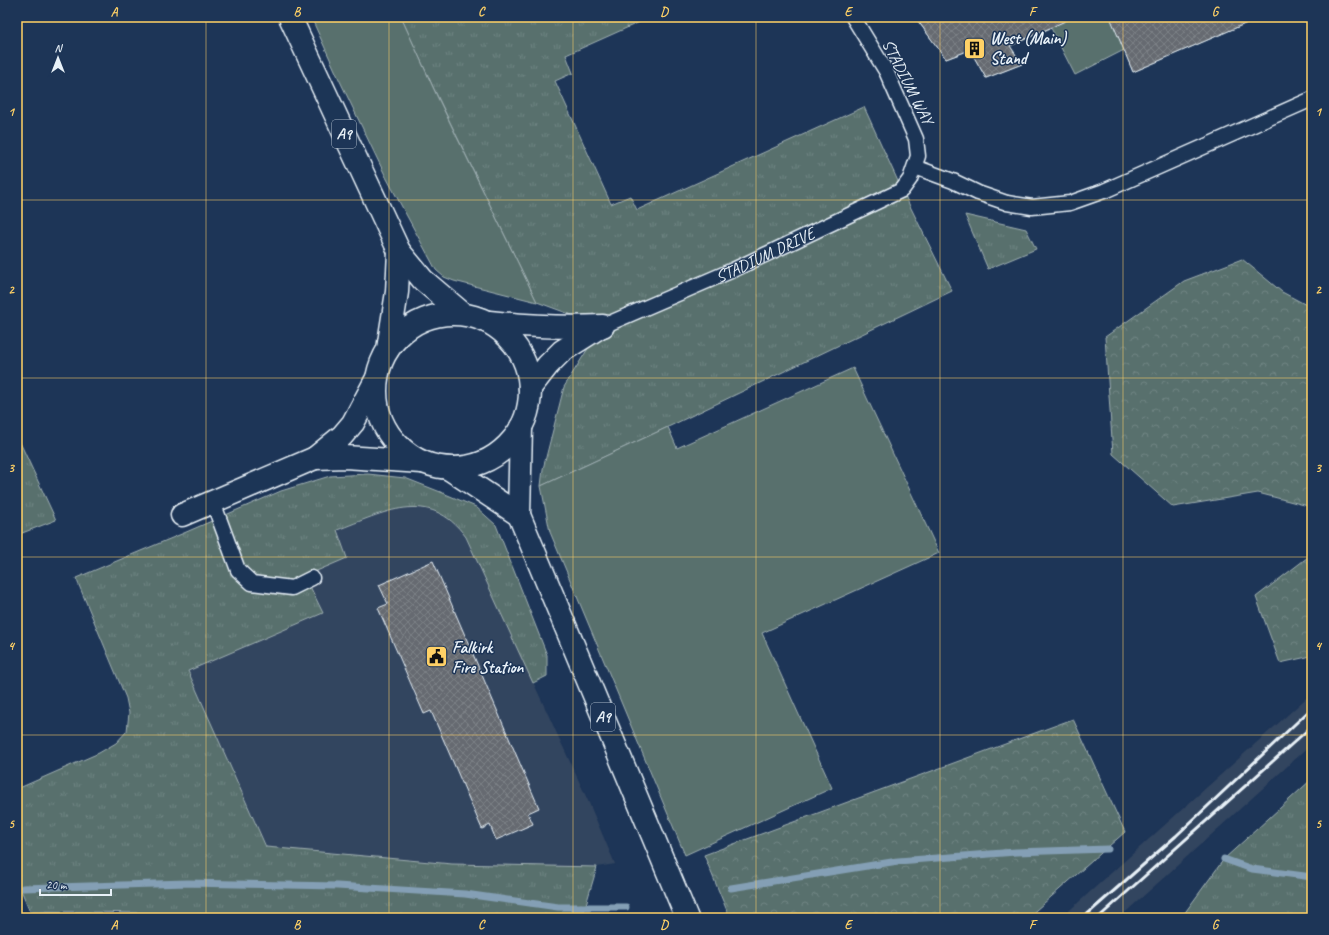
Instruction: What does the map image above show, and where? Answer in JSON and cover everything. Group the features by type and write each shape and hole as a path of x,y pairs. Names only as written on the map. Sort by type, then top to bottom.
{"main road":[{"name":"A9","path":"290,17 399,251 423,280 463,314"},
{"name":"A9","path":"388,349 397,292 399,251"},
{"path":"441,314 463,314 488,322 505,334 518,349 527,368 530,388 528,408 521,427 508,445 490,459 470,467 448,468 434,466 422,462 400,448 385,428 376,405 376,380 380,364 388,349 402,332 420,321 441,314"},
{"name":"STADIUM DRIVE","path":"488,322 580,327 602,326"},
{"name":"STADIUM DRIVE","path":"530,388 562,350 602,326"},
{"path":"182,515 315,458 342,436 353,423 376,380"},
{"name":"A9","path":"521,427 519,515 687,918"},
{"path":"315,458 345,457 422,462"},
{"path":"448,468 519,515"}],"lane":[{"name":"STADIUM WAY","path":"853,17 886,71 916,139 918,156 915,167"},
{"path":"915,167 953,181 978,193 1007,203 1032,207 1070,203 1104,191 1312,99"},
{"name":"STADIUM DRIVE","path":"602,326 733,270 902,190 910,179 915,167"},
{"path":"213,502 238,570 252,583 292,588 312,578"}],"shaded area":[{"path":"411,507 428,509 444,515 457,526 466,537 589,803 615,864 597,867 452,864 267,848 188,671 323,613 305,576 337,530 390,510"},
{"path":"1312,693 1312,744 1119,918 1061,918"}],"green space":[{"path":"311,17 401,17 437,96 537,302 454,281 444,277 436,270 386,177"},
{"path":"401,17 651,17 566,55 573,73 555,81 611,204 630,196 637,210 864,107 902,190 952,291 541,486 543,469 564,387 602,326 537,302 434,89"},
{"path":"915,17 1261,17 1133,72 1124,50 1075,75 1051,28 1010,46 1022,64 986,78 970,50 946,59"},
{"path":"965,215 1026,229 1036,249 988,269"},
{"path":"1242,259 1282,292 1312,308 1312,507 1258,493 1173,507 1113,454 1105,337 1184,281"},
{"path":"853,368 939,553 762,633 832,788 685,855 550,532 541,486 668,427 677,448"},
{"path":"17,436 56,520 17,535"},
{"path":"368,474 405,478 443,493 476,507 496,525 547,655 547,676 533,683 466,537 452,521 437,512 421,508 405,508 388,511 337,530 347,558 305,576 323,613 188,671 266,847 452,864 597,867 582,918 414,918 30,911 17,881 17,789 99,753 116,743 127,731 129,713 126,698 76,578 281,491 330,476"},
{"path":"1312,554 1312,654 1307,657 1280,663 1256,597"},
{"path":"1073,719 1125,832 1027,918 730,918 704,855"},
{"path":"1312,779 1312,918 1181,918 1224,859"}],"building":[{"name":"West (Main) Stand","path":"915,17 1074,17 1010,46 1022,64 986,78 970,50 946,59"},
{"path":"1110,17 1261,17 1133,72"},
{"name":"Falkirk Fire Station","path":"433,561 539,808 528,813 533,824 496,840 490,825 482,829 431,711 424,714 378,608 388,604 379,585"}],"waterway":[{"path":"731,888 898,861 1016,852 1108,849"},
{"path":"1224,859 1252,869 1312,877"},
{"path":"23,888 187,883 337,886 465,894 558,907 626,907"}],"railway":[{"path":"1083,918 1176,836 1312,708"},
{"path":"1098,918 1312,726"}],"place":[{"name":"West (Main) Stand","path":"975,48"},
{"name":"Falkirk Fire Station","path":"437,657"}]}
